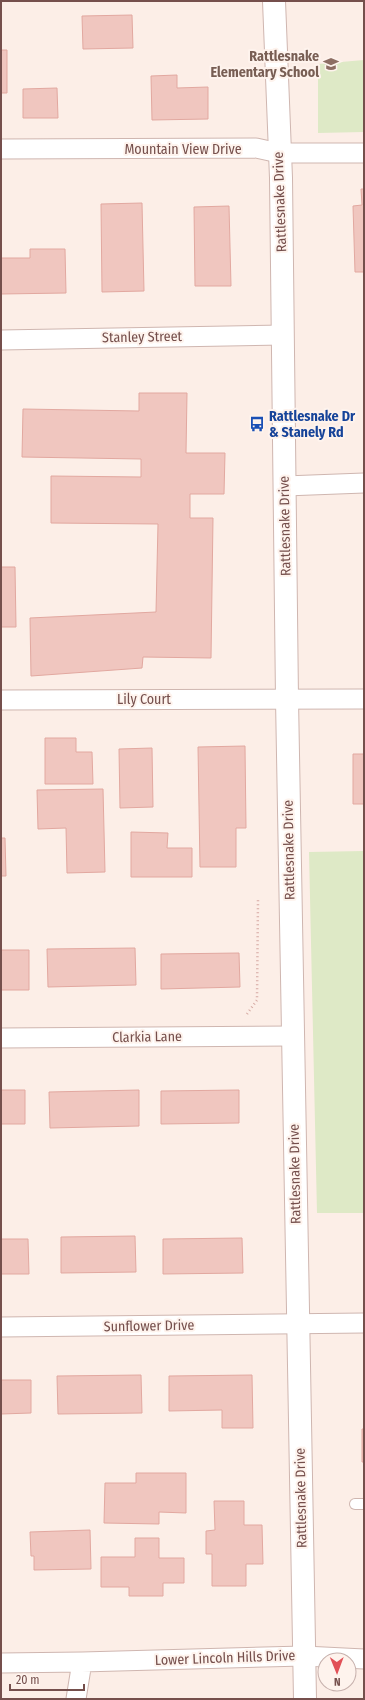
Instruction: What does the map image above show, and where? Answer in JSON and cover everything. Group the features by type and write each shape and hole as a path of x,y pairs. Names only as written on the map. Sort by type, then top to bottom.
{"street":[{"name":"Rattlesnake Drive","path":"274,1 283,335 292,1036 305,1699"},
{"name":"Mountain View Drive","path":"1,149 256,148 279,152 364,152"},
{"name":"Stanley Street","path":"1,340 283,335"},
{"path":"285,486 364,483"},
{"name":"Lily Court","path":"1,700 364,699"},
{"name":"Clarkia Lane","path":"1,1038 292,1036"},
{"name":"Sunflower Drive","path":"1,1327 364,1323"},
{"name":"Lower Lincoln Hills Drive","path":"1,1663 304,1656 364,1659"},
{"path":"76,1699 82,1662"}],"path":[{"path":"232,1036 257,1000 258,900"}],"green space":[{"path":"364,60 364,132 318,133 318,64"},
{"path":"364,851 364,1213 317,1213 309,852"}],"building":[{"path":"132,15 133,48 83,49 82,16"},
{"path":"1,50 7,50 7,93 1,93"},
{"path":"177,75 177,88 208,87 208,119 152,120 151,76"},
{"path":"57,88 58,118 23,118 23,89"},
{"path":"361,189 364,189 364,272 355,272 353,206 362,205"},
{"path":"142,203 144,291 102,292 101,204"},
{"path":"229,206 231,286 195,286 194,207"},
{"path":"30,249 65,249 66,293 1,294 1,258 30,258"},
{"path":"139,393 187,393 186,453 225,453 224,494 190,494 190,518 213,518 211,658 143,657 142,668 31,676 30,618 156,612 158,524 51,523 51,476 141,477 141,459 22,457 23,409 139,411"},
{"path":"1,567 15,567 16,627 1,627"},
{"path":"45,738 76,738 76,752 92,752 93,784 45,784"},
{"path":"245,746 246,828 236,828 236,867 200,867 198,747"},
{"path":"152,748 153,807 120,808 119,749"},
{"path":"353,754 364,754 364,804 353,804"},
{"path":"103,789 105,872 67,873 66,828 38,829 37,790"},
{"path":"131,832 168,833 167,848 192,848 192,877 131,877"},
{"path":"1,838 5,838 6,876 1,876"},
{"path":"135,948 136,985 48,987 47,949"},
{"path":"1,950 29,950 29,990 1,990"},
{"path":"239,953 240,987 161,989 161,954"},
{"path":"1,1090 25,1090 25,1124 1,1124"},
{"path":"139,1090 139,1126 50,1128 49,1092"},
{"path":"239,1090 239,1123 161,1124 161,1091"},
{"path":"135,1236 136,1272 61,1273 61,1237"},
{"path":"242,1238 243,1273 163,1274 163,1239"},
{"path":"1,1239 28,1239 29,1274 1,1274"},
{"path":"141,1375 142,1413 58,1414 57,1376"},
{"path":"252,1375 253,1428 222,1428 222,1410 169,1411 169,1376"},
{"path":"1,1380 31,1380 31,1413 1,1414"},
{"path":"362,1429 364,1429 364,1462 362,1462"},
{"path":"136,1473 186,1473 186,1513 159,1512 159,1524 104,1523 105,1483 136,1483"},
{"path":"214,1501 244,1501 244,1525 262,1525 263,1564 246,1564 246,1586 212,1586 212,1554 206,1554 206,1531 215,1530"},
{"path":"90,1530 91,1569 34,1570 34,1556 31,1556 30,1532"},
{"path":"135,1538 159,1538 159,1558 184,1558 184,1583 163,1583 163,1596 129,1596 129,1587 101,1587 101,1557 135,1557"}],"place":[{"name":"Rattlesnake Elementary School","path":"331,64"},
{"name":"Rattlesnake Dr & Stanely Rd","path":"257,424"}]}
